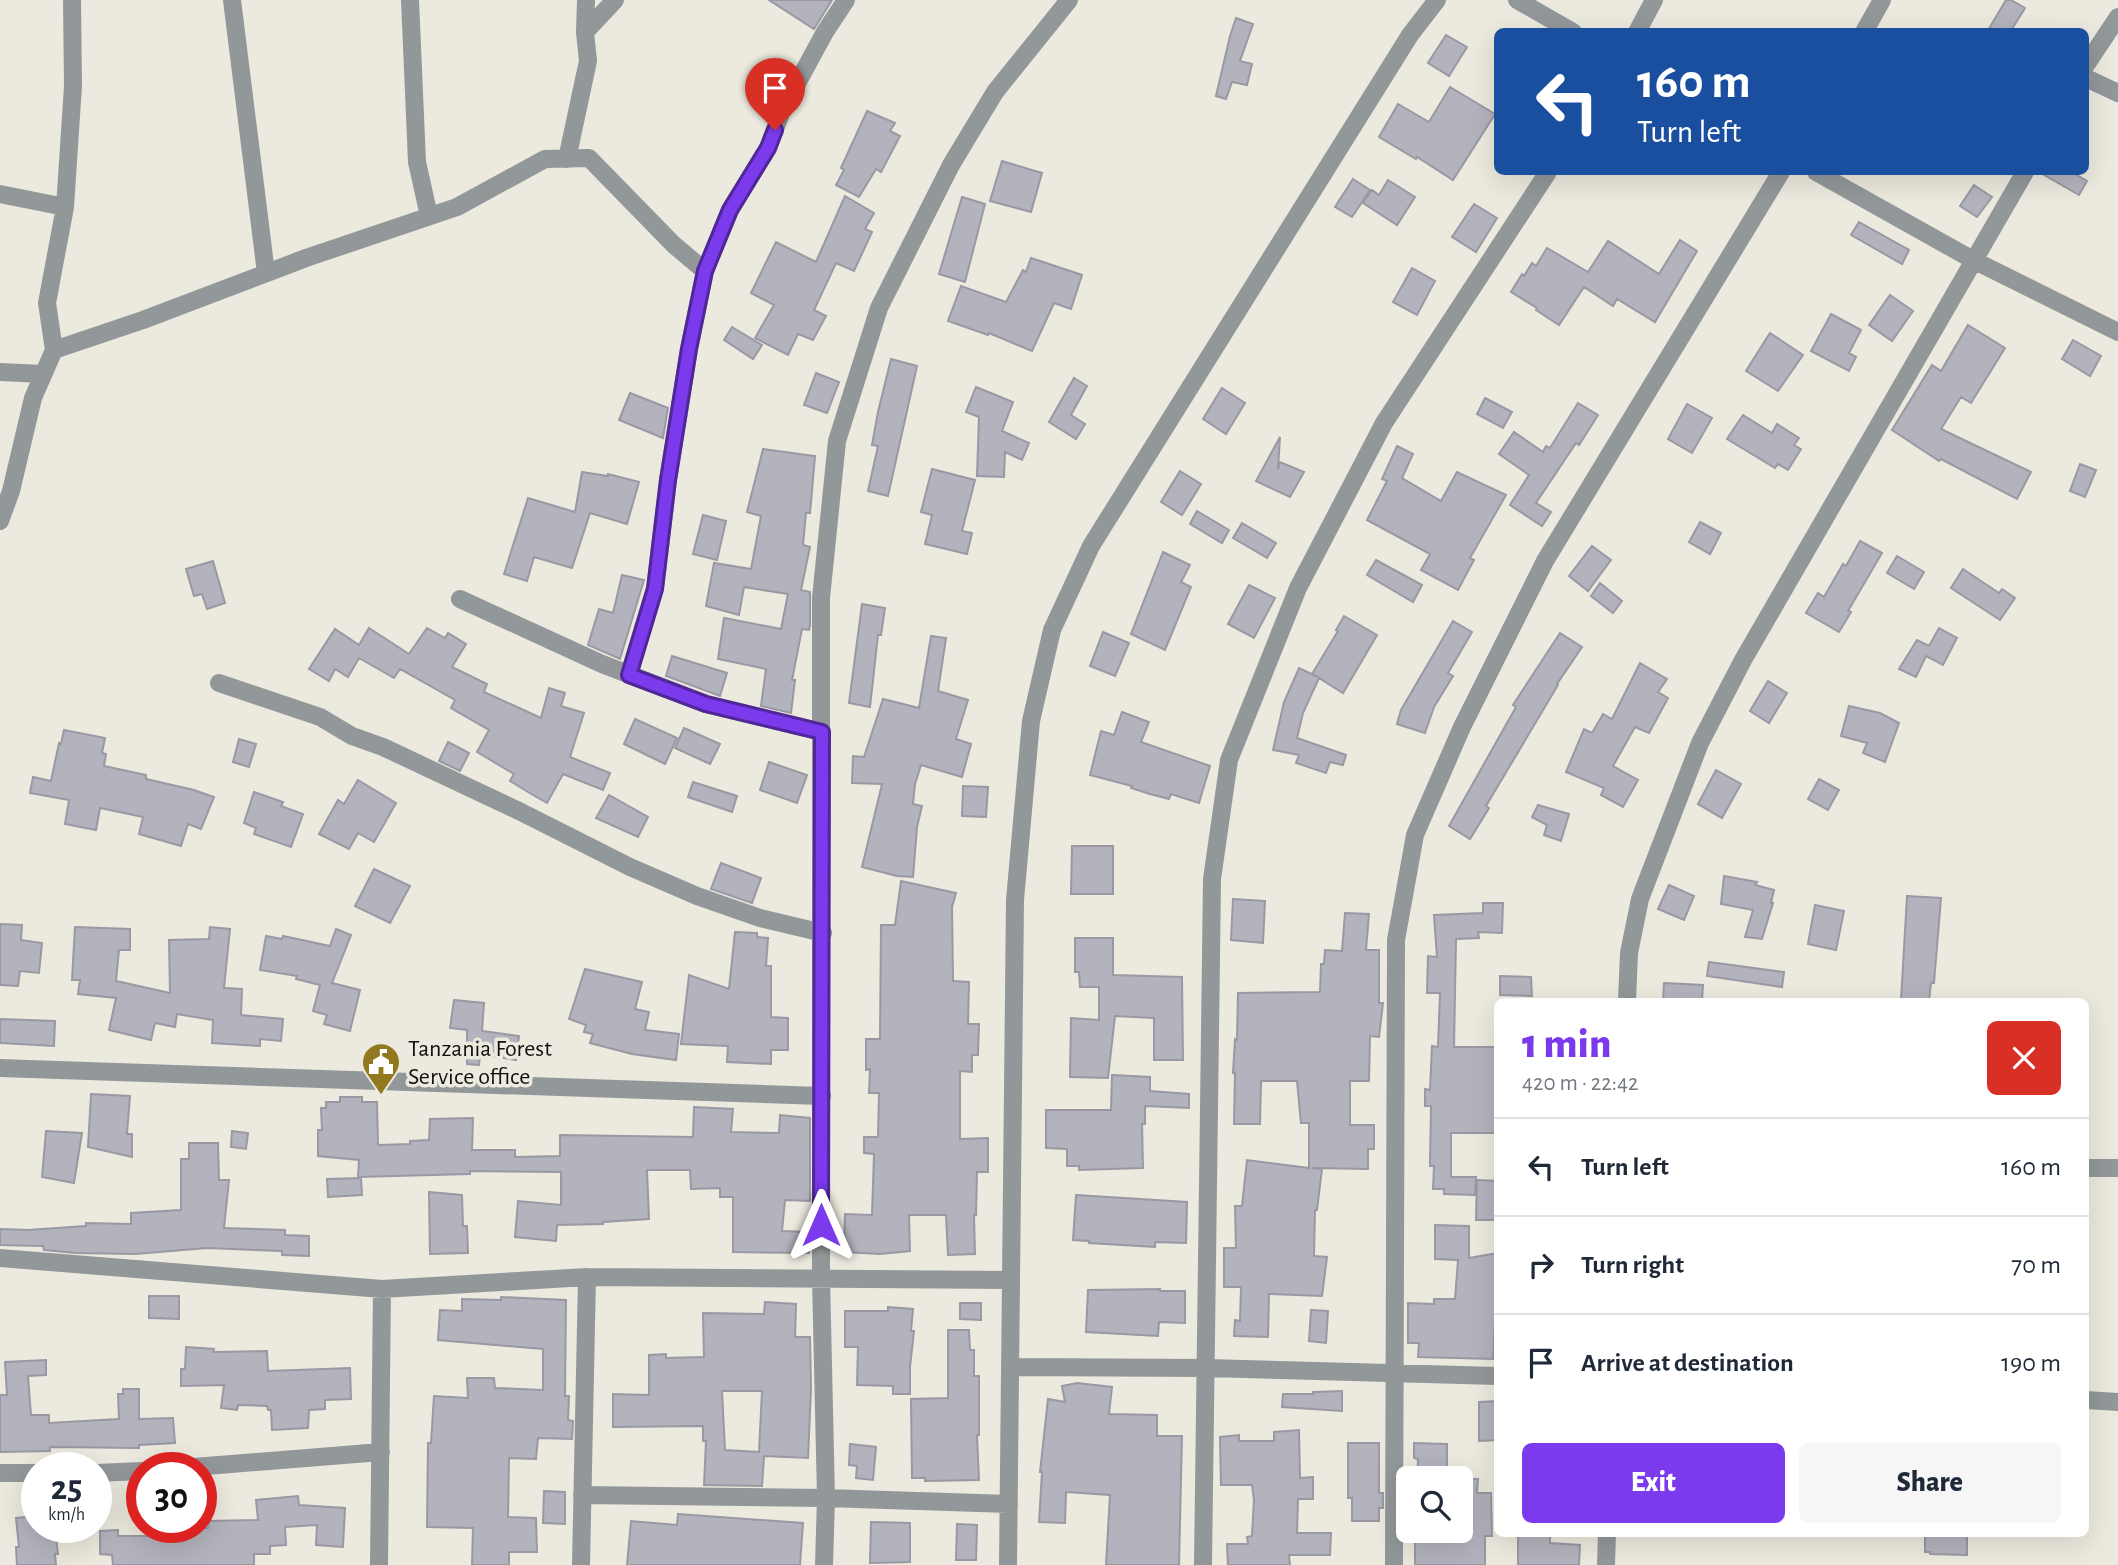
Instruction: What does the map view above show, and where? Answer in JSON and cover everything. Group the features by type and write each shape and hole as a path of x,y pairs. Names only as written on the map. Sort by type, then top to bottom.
{"street":[{"path":"0,521 11,491 33,398 54,350 47,303 65,207 73,86 72,0"},
{"path":"232,0 266,273"},
{"path":"410,0 417,162 429,216"},
{"path":"567,159 588,61 586,0"},
{"path":"585,32 615,0"},
{"path":"629,675 655,589 668,480 689,349 705,271 730,210 768,148 781,113 825,32 846,0"},
{"path":"824,1565 826,1498 821,1277 821,598 837,441 879,308 951,165 995,92 1069,0"},
{"path":"1008,1565 1015,900 1031,721 1052,630 1091,546 1410,35 1437,0"},
{"path":"1517,0 1566,28"},
{"path":"1639,28 1654,0"},
{"path":"1866,28 1882,0"},
{"path":"2089,60 2118,17"},
{"path":"2089,79 2118,93"},
{"path":"54,350 457,207 545,159 589,158 674,245 705,271"},
{"path":"1203,1565 1212,879 1229,760 1298,588 1384,424 1546,175"},
{"path":"1394,1565 1396,940 1415,835 1462,727 1545,561 1779,175"},
{"path":"1821,175 1975,261 2118,332"},
{"path":"1627,998 1629,953 1640,899 1700,743 1743,660 2023,175"},
{"path":"0,194 65,207"},
{"path":"0,372 43,374"},
{"path":"460,600 629,675 706,704 822,732"},
{"path":"219,684 320,717 352,736 383,747 521,811 630,867 697,896 760,918 822,933"},
{"path":"0,1069 822,1096"},
{"path":"2089,1168 2118,1168"},
{"path":"0,1258 382,1289 587,1277 1011,1280"},
{"path":"581,1565 587,1277"},
{"path":"379,1565 382,1289"},
{"path":"1010,1367 1205,1368 1494,1376"},
{"path":"2089,1401 2118,1402"},
{"path":"217,1465 381,1452"},
{"path":"0,1473 21,1473"},
{"path":"582,1495 826,1498 1009,1504"},
{"path":"1606,1537 1606,1565"}],"building":[{"path":"769,0 832,0 814,29"},
{"path":"2006,0 2025,8 2012,28 1989,28"},
{"path":"1236,18 1253,24 1240,61 1252,64 1247,85 1232,82 1226,99 1216,96"},
{"path":"1446,35 1467,47 1449,76 1428,63"},
{"path":"1450,87 1494,113 1453,180 1379,137 1398,104 1429,122"},
{"path":"867,111 895,123 890,131 900,136 881,172 876,169 859,197 836,185"},
{"path":"1002,161 1042,173 1031,212 990,201"},
{"path":"2044,175 2076,175 2087,181 2079,195"},
{"path":"1353,179 1370,190 1352,217 1335,207"},
{"path":"1388,180 1415,197 1397,225 1363,203 1372,190 1379,195"},
{"path":"1974,185 1992,197 1977,217 1960,206"},
{"path":"845,196 874,213 865,229 872,232 854,271 836,263 814,310 826,316 813,340 798,334 788,355 755,338 774,305 751,293 776,242 816,262"},
{"path":"962,197 985,204 965,282 939,274"},
{"path":"1474,204 1497,218 1476,252 1452,237"},
{"path":"1859,222 1909,250 1902,264 1851,235"},
{"path":"1680,240 1697,251 1655,322 1617,299 1613,306 1584,287 1559,325 1511,292 1532,263 1536,266 1547,248 1588,272 1608,241 1659,274"},
{"path":"1031,258 1082,275 1071,309 1054,303 1032,351 989,333 988,335 948,321 961,286 1006,302 1023,270 1026,272"},
{"path":"1412,268 1435,281 1417,315 1393,302"},
{"path":"1890,295 1913,311 1892,341 1869,325"},
{"path":"1831,314 1861,330 1849,353 1856,357 1849,371 1811,351"},
{"path":"1968,325 2005,348 1971,403 1961,397 1941,429 2031,472 2017,499 1941,459 1939,461 1892,430 1932,365 1941,371"},
{"path":"732,327 762,345 753,359 724,340"},
{"path":"1770,333 1803,355 1778,391 1746,371"},
{"path":"2073,340 2101,356 2090,376 2062,359"},
{"path":"891,359 917,366 888,496 868,491 878,446 872,445"},
{"path":"816,373 839,382 827,413 804,405"},
{"path":"1074,378 1087,386 1071,415 1085,424 1076,439 1049,422"},
{"path":"976,387 1013,402 1002,431 1029,443 1022,460 1005,452 1004,477 977,476 979,417 966,412"},
{"path":"1222,388 1245,403 1226,434 1203,419"},
{"path":"630,393 668,408 663,438 619,420"},
{"path":"1485,398 1512,412 1503,428 1477,414"},
{"path":"1578,403 1598,415 1536,503 1551,512 1542,526 1510,505 1529,475 1499,454 1514,432 1543,452 1546,446 1550,448"},
{"path":"1687,404 1712,418 1692,453 1668,439"},
{"path":"1743,415 1772,433 1777,424 1799,438 1794,445 1801,449 1788,470 1778,464 1775,468 1727,439"},
{"path":"1280,437 1278,469 1280,462 1304,472 1290,497 1256,481"},
{"path":"1397,446 1413,454 1402,478 1441,501 1457,472 1506,495 1470,558 1474,560 1458,590 1421,570 1430,554 1367,520 1387,481 1382,479"},
{"path":"763,449 815,456 810,513 806,513 803,545 810,547 801,590 810,592 810,625 809,630 802,629 792,680 795,680 791,713 761,706 766,669 718,659 724,618 781,629 788,594 744,587 739,615 706,606 714,563 751,569 761,516 747,512"},
{"path":"2080,464 2096,470 2085,497 2070,491"},
{"path":"932,469 975,480 962,531 972,533 967,554 925,544 932,515 921,512"},
{"path":"1180,471 1201,484 1182,515 1161,502"},
{"path":"582,472 608,474 639,482 627,524 590,513 572,568 534,557 527,581 504,574 528,498 575,512"},
{"path":"1197,511 1229,530 1222,543 1190,524"},
{"path":"703,515 726,521 717,560 693,554"},
{"path":"1700,522 1721,533 1710,554 1689,542"},
{"path":"1242,523 1276,543 1267,558 1233,538"},
{"path":"1860,541 1882,553 1848,611 1851,612 1839,632 1806,613 1818,593 1824,597"},
{"path":"1592,546 1611,560 1588,591 1569,576"},
{"path":"1163,552 1190,565 1181,582 1191,587 1165,650 1131,634"},
{"path":"1897,556 1924,572 1914,589 1887,573"},
{"path":"1376,560 1422,585 1413,602 1367,575"},
{"path":"213,561 225,603 207,609 202,594 194,596 186,569"},
{"path":"1963,569 1999,593 2002,589 2015,598 2000,620 1951,588"},
{"path":"622,575 644,580 620,659 588,645 599,609 613,613"},
{"path":"1600,583 1622,601 1613,613 1591,596"},
{"path":"1249,585 1275,598 1254,638 1228,624"},
{"path":"862,604 885,608 881,635 878,635 870,707 849,703"},
{"path":"1344,616 1377,635 1343,693 1319,678 1303,713 1297,738 1346,755 1343,765 1330,762 1326,773 1296,763 1299,755 1273,750 1284,702 1299,668 1318,677 1312,674"},
{"path":"1453,621 1472,632 1448,673 1453,676 1434,707 1425,733 1397,724 1401,710"},
{"path":"369,628 409,654 427,628 445,638 448,633 466,644 452,667 487,684 484,692 541,718 549,688 565,693 561,706 584,713 570,757 610,773 603,790 563,774 547,803 533,795 510,781 514,774 477,752 489,730 451,708 455,700 400,669 394,678 359,658 348,677 335,669 329,681 309,669 335,629 359,645"},
{"path":"1939,628 1957,638 1943,665 1926,656 1916,677 1899,669 1917,640 1929,646"},
{"path":"1103,632 1129,643 1115,676 1090,666"},
{"path":"1560,633 1582,647 1557,684 1486,806 1489,808 1470,839 1449,826 1516,707 1513,705"},
{"path":"931,636 946,638 938,691 968,700 956,739 971,744 962,777 921,765 913,804 922,806 917,827 913,877 897,876 862,867 882,784 852,783 853,756 864,757 883,699 919,708"},
{"path":"672,656 727,673 720,696 666,676"},
{"path":"1640,663 1667,679 1658,692 1668,698 1649,733 1635,727 1613,766 1638,780 1623,807 1601,795 1604,788 1566,772 1584,729 1592,733 1603,714 1612,719"},
{"path":"1768,681 1787,693 1769,723 1750,711"},
{"path":"1849,706 1880,713 1899,723 1885,762 1863,753 1867,743 1841,736"},
{"path":"1122,712 1149,722 1141,742 1210,766 1199,803 1171,794 1169,799 1090,775 1101,731 1114,735"},
{"path":"635,719 677,738 665,764 624,744"},
{"path":"684,728 720,744 710,764 675,748"},
{"path":"64,730 105,738 102,753 106,754 104,766 146,775 146,779 214,797 201,829 188,824 181,846 139,834 143,817 100,808 96,830 65,824 69,800 30,793 33,777 51,781"},
{"path":"239,739 256,744 249,767 233,762"},
{"path":"448,742 469,753 460,771 439,761"},
{"path":"769,762 807,775 797,803 760,790"},
{"path":"1716,770 1741,784 1722,818 1698,804"},
{"path":"1819,779 1839,790 1828,810 1808,799"},
{"path":"358,780 396,803 374,842 358,833 349,849 319,834 338,800 344,804"},
{"path":"693,782 737,796 732,812 688,797"},
{"path":"963,786 988,787 986,817 962,816"},
{"path":"254,792 283,802 281,806 303,814 291,847 254,834 256,828 244,823"},
{"path":"609,795 648,817 638,837 596,818"},
{"path":"1538,805 1569,814 1561,841 1544,835 1547,825 1532,817"},
{"path":"1072,846 1113,846 1113,894 1071,894"},
{"path":"721,863 761,878 752,903 711,889"},
{"path":"374,869 410,886 390,923 355,906"},
{"path":"1724,876 1757,882 1755,885 1774,890 1773,903 1762,939 1745,937 1753,910 1721,904"},
{"path":"901,881 956,893 952,907 953,981 969,982 968,1024 979,1024 978,1055 972,1055 972,1072 960,1071 960,1139 988,1138 988,1172 977,1172 975,1254 948,1255 946,1215 909,1215 910,1251 880,1254 844,1252 845,1214 872,1215 874,1154 864,1153 864,1137 878,1137 879,1093 869,1093 870,1069 866,1070 866,1039 880,1039 881,925 895,925"},
{"path":"1669,885 1694,896 1684,920 1658,909"},
{"path":"1907,896 1941,898 1934,983 1931,983 1929,998 1901,998"},
{"path":"1233,899 1265,901 1263,943 1231,940"},
{"path":"1483,903 1503,903 1502,933 1478,932 1479,938 1456,939 1454,1047 1494,1047 1494,1133 1451,1133 1451,1177 1476,1177 1475,1195 1444,1194 1444,1189 1433,1189 1434,1166 1430,1166 1431,1106 1425,1106 1425,1089 1430,1090 1432,1046 1438,1047 1440,993 1427,993 1428,956 1437,957 1434,915 1483,913"},
{"path":"1815,905 1844,911 1836,950 1808,944"},
{"path":"1345,913 1369,914 1366,950 1379,950 1379,1003 1383,1003 1379,1037 1370,1036 1369,1081 1350,1081 1350,1125 1374,1125 1374,1149 1368,1149 1368,1169 1312,1168 1322,1169 1315,1210 1314,1256 1327,1257 1322,1296 1269,1294 1268,1337 1234,1336 1235,1320 1240,1321 1241,1287 1224,1287 1224,1248 1236,1248 1235,1206 1242,1206 1247,1160 1309,1168 1309,1123 1301,1123 1297,1081 1261,1081 1260,1124 1234,1124 1233,1073 1238,993 1320,992 1321,964 1324,964 1325,950 1342,951"},
{"path":"0,924 22,925 21,940 42,943 39,973 20,971 18,986 0,985"},
{"path":"75,927 130,929 130,950 119,950 116,981 170,993 169,940 209,939 210,927 230,929 224,988 242,989 241,1015 283,1019 281,1041 260,1039 260,1046 212,1043 213,1020 177,1014 175,1027 155,1023 151,1040 109,1030 116,998 78,994 80,980 72,980"},
{"path":"336,929 351,935 332,983 360,990 350,1031 324,1024 327,1015 313,1011 320,985 296,979 297,976 260,970 266,936 282,939 283,936 330,946"},
{"path":"735,932 757,933 757,937 768,938 766,966 771,966 771,1017 788,1018 788,1050 771,1050 771,1064 727,1062 728,1046 681,1044 689,975 729,989"},
{"path":"1075,938 1113,938 1113,975 1182,977 1183,1060 1154,1060 1154,1018 1115,1016 1108,1078 1070,1077 1071,1018 1099,1020 1099,987 1080,987 1079,972 1075,972"},
{"path":"1709,962 1784,972 1782,987 1707,976"},
{"path":"585,969 642,982 635,1009 649,1012 645,1030 679,1034 676,1060 632,1054 590,1043 593,1034 584,1032 586,1025 569,1019"},
{"path":"1500,976 1531,977 1532,996 1500,995"},
{"path":"1664,983 1703,985 1702,998 1663,998"},
{"path":"454,1000 484,1003 482,1031 519,1036 516,1060 480,1054 479,1065 467,1064 467,1030 450,1028"},
{"path":"0,1019 55,1021 54,1046 0,1043"},
{"path":"1112,1075 1150,1077 1150,1091 1189,1094 1189,1108 1145,1106 1145,1124 1142,1124 1143,1168 1079,1170 1079,1166 1067,1166 1067,1149 1046,1148 1046,1110 1111,1110"},
{"path":"91,1094 130,1096 127,1134 132,1134 132,1157 88,1147"},
{"path":"340,1097 362,1097 362,1102 377,1102 378,1145 410,1144 410,1141 429,1140 430,1119 473,1118 472,1150 515,1150 515,1157 560,1156 560,1135 693,1137 694,1107 733,1109 731,1132 779,1133 780,1115 810,1118 810,1201 785,1200 782,1231 810,1232 809,1253 733,1252 733,1197 720,1197 720,1188 691,1189 690,1170 647,1170 649,1219 557,1225 556,1241 515,1237 518,1201 561,1205 561,1172 470,1171 470,1174 358,1177 359,1160 318,1156 318,1130 322,1130 321,1108 326,1108 326,1102 340,1102"},
{"path":"46,1131 82,1133 74,1183 42,1177"},
{"path":"232,1131 248,1133 246,1149 231,1147"},
{"path":"189,1143 218,1143 219,1180 229,1180 224,1228 285,1230 285,1235 309,1236 309,1256 282,1255 282,1251 207,1248 135,1254 76,1253 44,1250 43,1246 0,1245 0,1229 86,1226 86,1223 131,1224 131,1213 181,1210 181,1159 189,1159"},
{"path":"361,1178 362,1195 328,1197 327,1179"},
{"path":"1477,1180 1494,1181 1494,1220 1476,1220"},
{"path":"429,1192 462,1195 463,1226 467,1226 468,1253 430,1254"},
{"path":"1076,1195 1187,1202 1186,1243 1155,1242 1155,1247 1073,1240"},
{"path":"1435,1225 1469,1226 1469,1258 1494,1254 1493,1359 1418,1357 1419,1343 1408,1343 1408,1303 1434,1304 1434,1299 1455,1299 1458,1260 1435,1259"},
{"path":"1088,1290 1185,1291 1185,1323 1159,1322 1158,1336 1086,1332"},
{"path":"149,1296 179,1296 179,1319 149,1318"},
{"path":"501,1297 566,1300 565,1396 569,1396 568,1420 573,1421 572,1439 538,1438 536,1459 509,1458 508,1517 536,1518 537,1552 509,1552 509,1565 472,1565 473,1528 427,1527 428,1443 431,1443 434,1396 468,1398 467,1378 494,1378 495,1388 543,1390 543,1349 438,1340 440,1310 462,1311 462,1299 501,1300"},
{"path":"765,1302 796,1304 795,1337 810,1337 808,1458 764,1456 762,1486 704,1485 706,1441 703,1441 703,1426 613,1427 613,1394 649,1395 649,1355 666,1354 666,1358 704,1357 703,1313 764,1314","holes":["722,1391 762,1391 759,1452 725,1450"]},
{"path":"960,1303 981,1303 981,1320 960,1319"},
{"path":"888,1307 913,1309 910,1394 893,1394 893,1386 857,1385 858,1347 845,1347 845,1311 888,1311"},
{"path":"1311,1310 1328,1311 1326,1343 1309,1341"},
{"path":"948,1330 969,1330 970,1350 974,1350 974,1376 979,1376 979,1480 925,1481 925,1478 912,1478 911,1399 948,1398"},
{"path":"186,1347 214,1349 213,1352 267,1351 268,1371 350,1368 351,1399 325,1400 325,1409 309,1410 308,1428 272,1430 271,1410 268,1410 267,1406 238,1405 237,1410 221,1408 224,1385 181,1386 181,1369 185,1369"},
{"path":"46,1360 46,1375 28,1376 31,1415 49,1415 49,1423 119,1419 118,1394 123,1394 123,1389 139,1389 139,1419 173,1418 175,1443 139,1445 139,1448 50,1447 50,1451 0,1452 0,1395 7,1395 5,1362"},
{"path":"1077,1383 1112,1387 1109,1414 1157,1415 1157,1436 1182,1436 1179,1565 1106,1565 1110,1495 1066,1492 1065,1523 1039,1522 1040,1472 1048,1399 1065,1402 1062,1386"},
{"path":"1342,1391 1342,1411 1282,1407 1283,1394"},
{"path":"1494,1401 1494,1440 1479,1441 1479,1402"},
{"path":"1299,1430 1300,1478 1313,1477 1313,1499 1298,1499 1297,1533 1331,1533 1330,1555 1289,1555 1290,1565 1228,1565 1227,1544 1248,1544 1247,1537 1252,1536 1254,1500 1252,1485 1221,1485 1220,1437 1239,1435 1239,1441 1274,1441 1274,1432"},
{"path":"1348,1443 1379,1443 1379,1493 1383,1493 1383,1508 1379,1508 1379,1521 1352,1521 1352,1498 1348,1498"},
{"path":"1414,1443 1447,1444 1447,1466 1418,1466 1418,1459 1414,1458"},
{"path":"850,1444 876,1447 873,1480 856,1478 857,1466 849,1465"},
{"path":"1473,1479 1478,1479 1477,1493 1491,1493 1492,1536 1485,1536 1485,1565 1415,1565 1415,1543 1473,1543"},
{"path":"544,1491 565,1492 565,1524 543,1523"},
{"path":"298,1496 299,1505 345,1508 343,1547 316,1545 317,1525 285,1527 286,1545 270,1546 270,1554 254,1554 254,1565 113,1565 112,1555 100,1554 100,1543 112,1543 112,1530 118,1530 118,1536 126,1536 126,1543 217,1543 217,1521 258,1520 256,1500"},
{"path":"678,1514 803,1523 800,1565 627,1565 631,1521 677,1525"},
{"path":"16,1518 21,1518 21,1543 57,1543 56,1565 17,1565 16,1547 19,1547"},
{"path":"871,1522 910,1523 910,1562 870,1563"},
{"path":"957,1524 977,1525 976,1560 956,1560"},
{"path":"1518,1537 1550,1537 1550,1543 1580,1545 1579,1565 1518,1565"},
{"path":"1925,1537 1967,1537 1967,1555 1925,1552"}],"place":[{"name":"Tanzania Forest Service office","path":"381,1096"}],"route":[{"path":"775,130 768,148 730,210 705,271 689,349 668,480 655,589 629,675 706,704 822,732 821,1225"}]}
